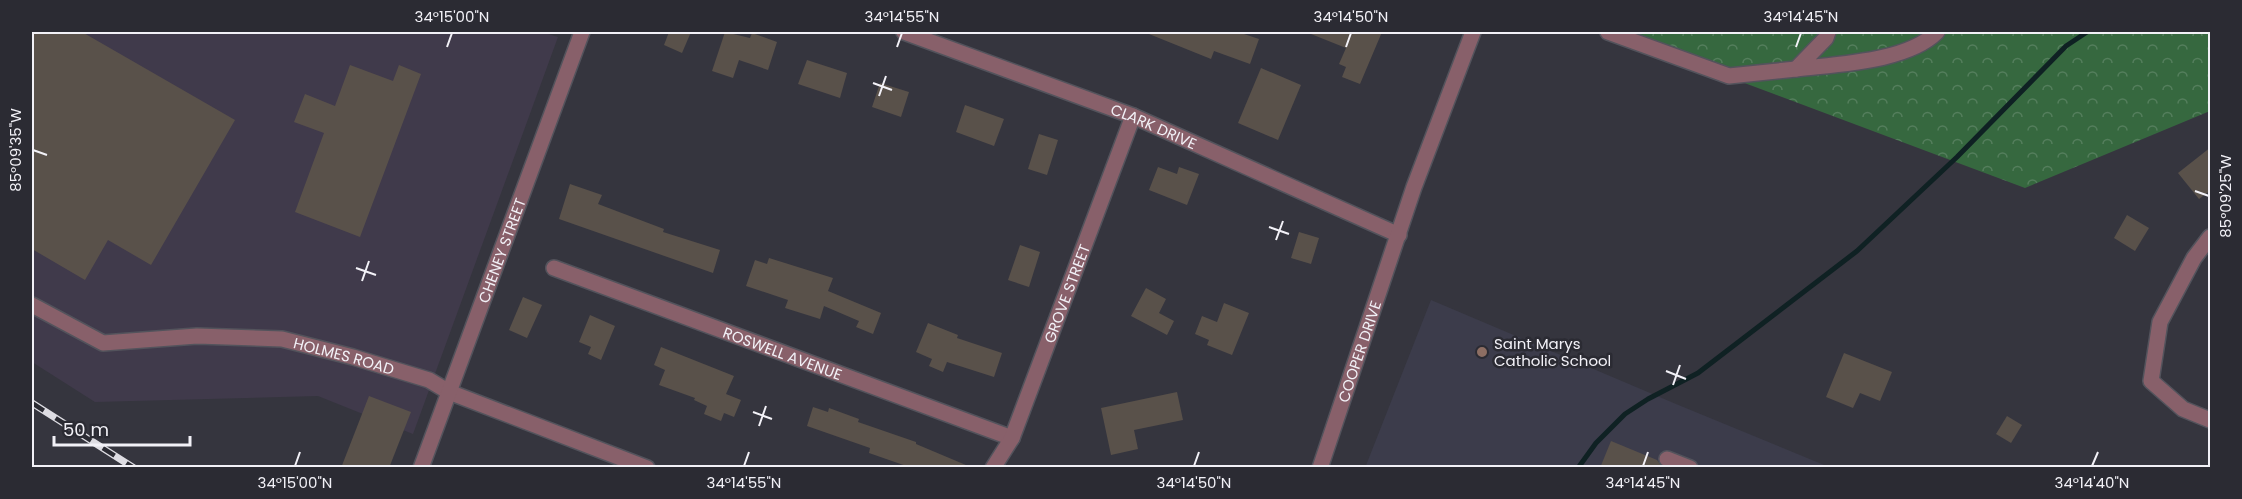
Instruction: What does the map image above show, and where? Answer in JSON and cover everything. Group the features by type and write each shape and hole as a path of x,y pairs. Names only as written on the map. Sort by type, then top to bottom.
{"street":[{"name":"CHENEY STREET","path":"421,468 582,32"},
{"name":"CLARK DRIVE","path":"904,32 1133,116 1399,235"},
{"name":"COOPER DRIVE","path":"1320,468 1414,187 1473,32"},
{"path":"1608,32 1729,76 1852,63 1898,54 1937,32"},
{"path":"1796,69 1826,38 1828,32"},
{"name":"GROVE STREET","path":"993,468 1012,438 1133,116"},
{"path":"2211,237 2194,258 2160,322 2151,381 2182,409 2211,420"},
{"name":"ROSWELL AVENUE","path":"554,268 1012,438"},
{"name":"HOLMES ROAD","path":"32,305 103,343 196,336 282,339 353,357 429,380 449,392 647,468"},
{"path":"1667,459 1690,468"}],"shaded area":[{"path":"32,32 542,32 558,37 413,434 318,396 95,402 32,362"},
{"name":"Saint Marys Catholic School","path":"1431,300 1676,404 1829,467 1365,468"}],"green space":[{"path":"1608,32 2210,32 2210,111 2025,188"}],"building":[{"path":"32,32 82,32 235,120 151,265 108,240 85,280 32,249"},
{"path":"669,32 691,32 682,53 664,45"},
{"path":"725,32 750,38 752,33 777,42 768,70 739,60 733,78 712,71"},
{"path":"1144,32 1238,32 1259,39 1250,64 1214,51 1211,59"},
{"path":"1306,32 1382,32 1360,84 1342,77 1346,67 1339,64 1346,48"},
{"path":"807,60 847,73 840,98 798,84"},
{"path":"350,65 393,81 399,65 421,74 360,237 295,212 324,133 294,122 305,94 335,106"},
{"path":"1261,68 1301,85 1278,140 1238,123"},
{"path":"880,83 909,92 901,117 872,107"},
{"path":"965,105 1004,119 994,146 956,132"},
{"path":"1039,134 1058,140 1047,175 1028,169"},
{"path":"2211,147 2211,190 2199,199 2178,173"},
{"path":"1158,167 1177,174 1179,167 1199,174 1187,205 1149,190"},
{"path":"570,184 602,195 598,204 664,229 663,232 720,250 713,273 559,219"},
{"path":"2127,215 2149,228 2135,251 2114,238"},
{"path":"1299,232 1319,238 1311,264 1291,258"},
{"path":"1020,245 1040,252 1029,287 1008,280"},
{"path":"769,258 833,278 828,291 881,313 873,334 856,327 859,321 824,306 820,319 785,308 788,300 746,286 755,260 767,264"},
{"path":"1146,288 1166,299 1159,313 1174,321 1167,335 1131,316"},
{"path":"523,297 542,305 527,338 509,330"},
{"path":"1224,303 1249,313 1232,355 1207,345 1209,340 1195,334 1202,316 1217,322"},
{"path":"590,315 615,326 601,360 588,354 591,347 579,342"},
{"path":"928,323 958,335 957,338 1002,353 994,377 947,362 943,372 929,366 932,359 916,352"},
{"path":"661,347 734,376 726,394 741,400 734,417 724,413 721,421 704,414 707,406 694,400 695,398 659,385 665,370 654,365"},
{"path":"1844,353 1892,372 1880,401 1860,393 1853,408 1826,397"},
{"path":"1177,392 1183,420 1134,430 1138,449 1111,455 1101,408"},
{"path":"369,396 411,412 389,468 341,468"},
{"path":"813,407 828,412 829,408 859,419 858,422 916,442 916,444 973,468 912,468 869,453 870,448 807,426"},
{"path":"2007,416 2022,425 2011,443 1996,434"},
{"path":"1611,441 1657,460 1663,468 1600,468"}],"waterway":[{"path":"1578,468 1596,443 1625,414 1648,399 1698,373 1857,251 1957,157 2066,46 2087,32"}],"railway":[{"path":"32,403 134,468"}],"place":[{"name":"Saint Marys Catholic School","path":"1482,352"}]}
